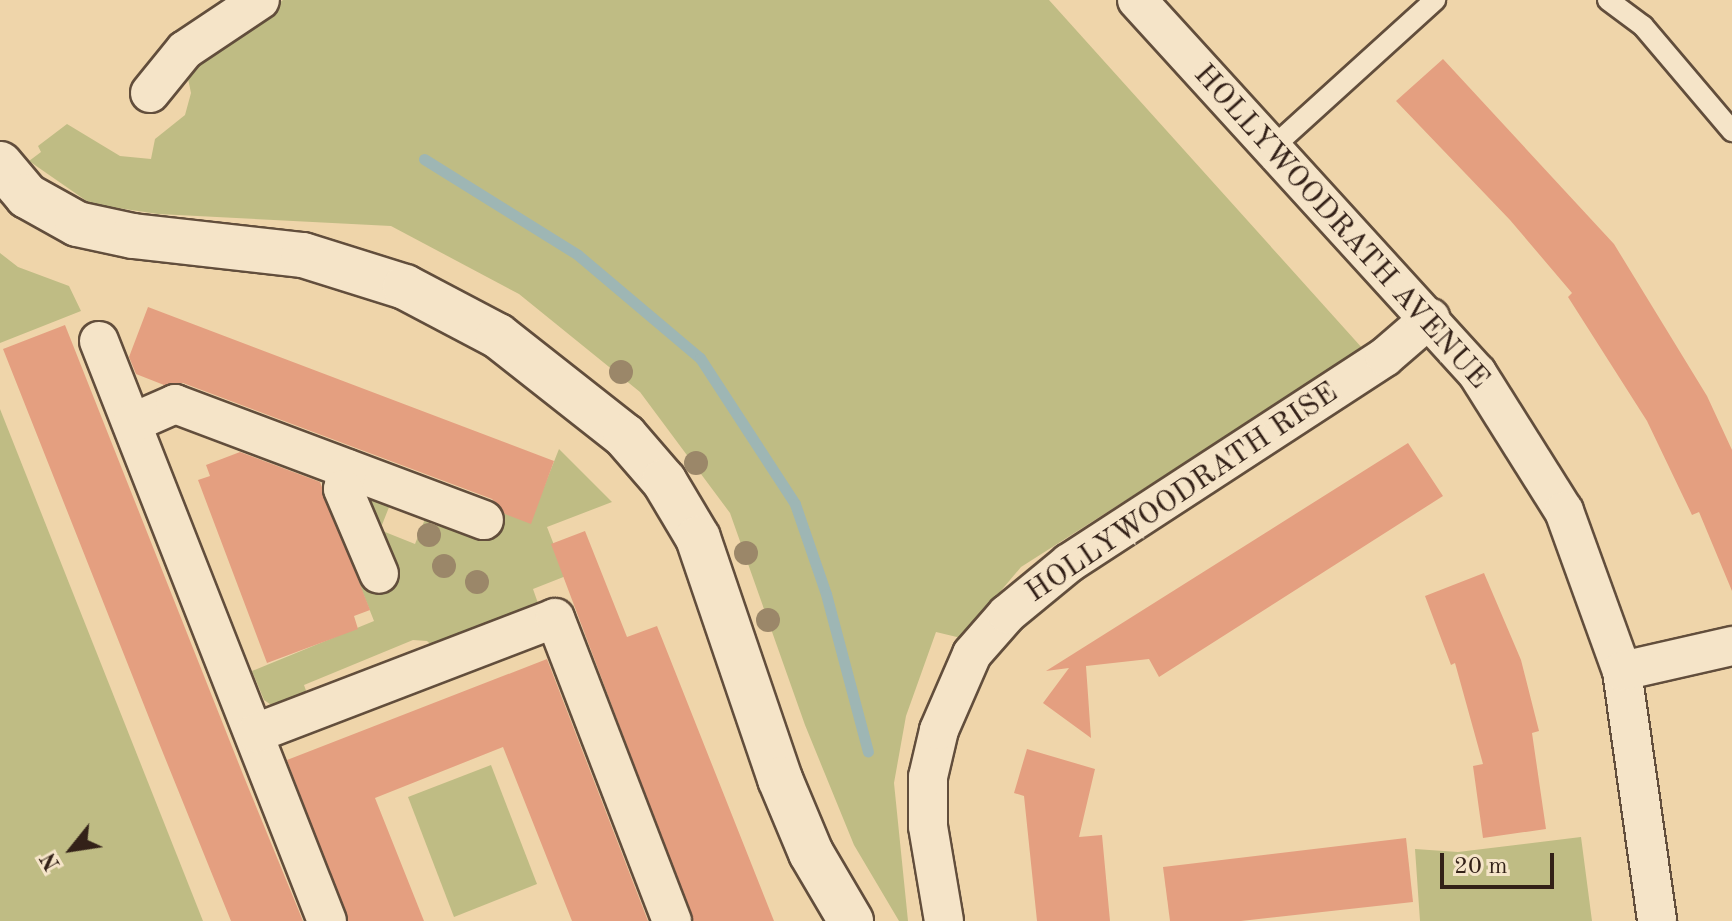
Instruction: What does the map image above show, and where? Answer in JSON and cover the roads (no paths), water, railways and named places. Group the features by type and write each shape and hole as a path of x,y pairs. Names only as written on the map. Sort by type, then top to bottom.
{"main road":[{"path":"0,164 27,196 77,224 133,236 303,255 405,287 498,336 625,436 664,481 698,538 780,779 839,917"}],"street":[{"path":"150,93 185,50 260,0"},
{"name":"HOLLYWOODRATH AVENUE","path":"1137,0 1477,373 1564,511 1622,671 1657,921"},
{"name":"HOLLYWOODRATH RISE","path":"944,921 928,826 928,777 939,730 972,654 1007,614 1069,563 1385,357 1430,318"},
{"path":"99,341 256,733 327,921"},
{"path":"132,423 175,404 484,520"},
{"path":"347,469 343,489 379,574"},
{"path":"256,733 555,618 672,921"},
{"path":"1622,671 1732,646"}],"lane":[{"path":"1273,147 1435,0"},
{"path":"1608,0 1643,26 1732,131"}],"waterway":[{"path":"424,159 578,255 700,358 795,504 826,594 868,752"}]}
